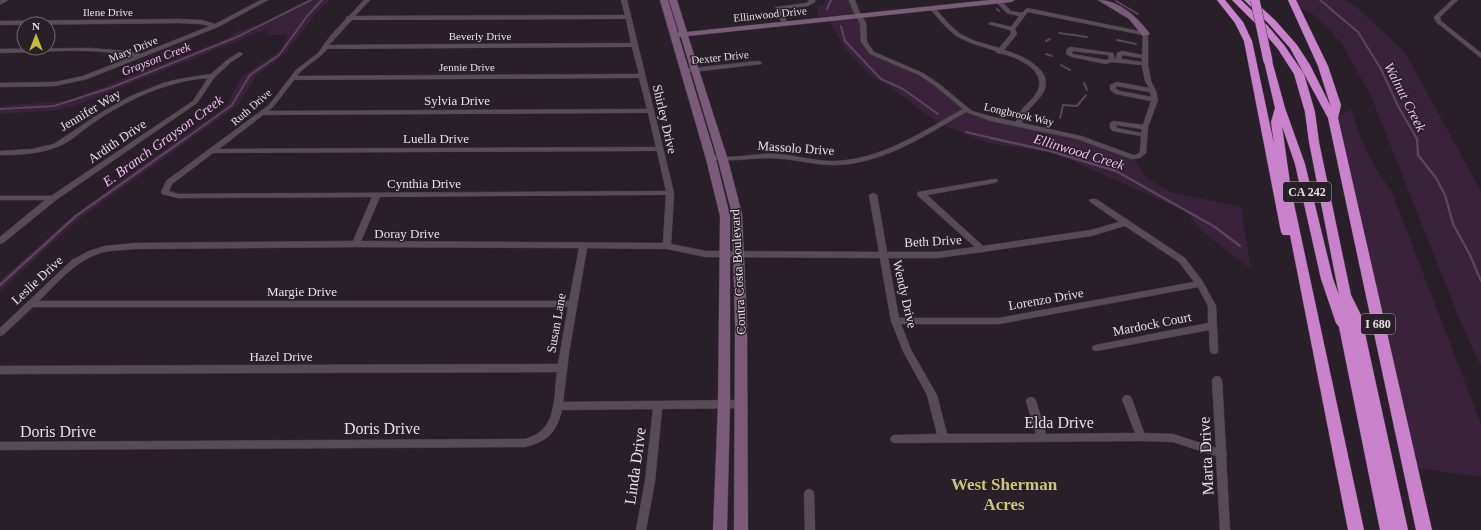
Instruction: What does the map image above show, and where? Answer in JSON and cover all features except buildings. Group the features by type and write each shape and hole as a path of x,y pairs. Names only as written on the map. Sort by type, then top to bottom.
{"highway":[{"path":"1221,0 1239,22 1248,41 1282,211 1295,260 1306,286"},
{"name":"I 680","path":"1236,0 1272,37 1299,74 1310,112 1345,293 1346,334 1388,530"},
{"name":"I 680","path":"1248,0 1276,25 1294,48 1305,64 1323,103 1333,118 1424,530"},
{"name":"CA 242","path":"1255,0 1280,108 1300,164 1326,279 1346,334"},
{"path":"1292,0 1323,66 1336,105 1333,118"},
{"path":"1280,108 1276,122 1286,190 1356,530"},
{"name":"I 680","path":"1345,293 1355,315 1365,372 1400,530"}],"main road":[{"name":"Contra Costa Boulevard","path":"664,0 710,157 725,216 726,254 724,405 720,530"},
{"name":"Contra Costa Boulevard","path":"673,0 737,210 740,254 742,404 741,530"},
{"name":"Ellinwood Drive","path":"858,15 974,0"},
{"name":"Ellinwood Drive","path":"674,33 1011,0"},
{"path":"1102,0 1132,17 1146,34"}],"street":[{"path":"0,3 5,0"},
{"name":"Mary Drive","path":"0,85 54,84 85,78 216,26 265,0"},
{"name":"Ruth Drive","path":"178,196 165,192 169,183 263,113 281,94 292,78 320,54 348,18 367,0"},
{"name":"Shirley Drive","path":"624,0 670,193 668,246"},
{"path":"785,22 778,8 810,4 812,0"},
{"name":"Longbrook Way","path":"852,0 864,28 864,42 872,53 921,74 936,84 966,110 991,119 1079,137 1114,152 1132,157 1138,157 1143,153 1144,135"},
{"path":"1455,0 1437,17 1439,22 1481,56"},
{"path":"998,1 1006,10 1022,15"},
{"path":"933,8 950,30 976,44 1028,61 1038,69 1042,77 1042,88 1022,113 1018,125"},
{"path":"1012,29 1025,11 1030,10 1146,34 1145,64 1148,81 1153,91 1155,100 1145,127 1144,135 1115,130 1113,128 1114,122 1145,127"},
{"path":"348,18 628,17"},
{"name":"Ilene Drive","path":"0,23 179,21 201,22 216,26"},
{"path":"991,24 1012,29"},
{"path":"999,52 1014,34 1012,29"},
{"name":"Beverly Drive","path":"326,46 635,45"},
{"path":"1145,64 1114,58 1074,48 1070,49 1069,54 1106,62 1114,58 1122,53 1146,57"},
{"path":"0,51 101,51 126,52 141,56"},
{"name":"Ardith Drive","path":"0,241 53,198 195,102 214,76 229,61 240,54"},
{"name":"Dexter Drive","path":"684,71 759,62"},
{"name":"Jennifer Way","path":"0,153 28,152 53,147 103,114 142,93 181,79 194,76 214,76"},
{"name":"Jennie Drive","path":"292,78 643,76"},
{"path":"1153,91 1117,84 1113,85 1114,92 1155,100"},
{"name":"Massolo Drive","path":"710,157 723,160 768,156 815,162 837,163 860,161 883,153 966,110"},
{"name":"Sylvia Drive","path":"263,113 650,111"},
{"name":"Luella Drive","path":"213,151 660,149"},
{"path":"982,249 921,194 994,182"},
{"name":"Cynthia Drive","path":"178,196 670,193"},
{"path":"356,244 377,195"},
{"name":"Wendy Drive","path":"873,195 895,321 907,351 932,395 943,438"},
{"path":"0,198 53,198"},
{"path":"1093,201 1182,260 1200,284 1212,306 1214,351"},
{"name":"Beth Drive","path":"740,254 937,254 1090,233 1125,223"},
{"name":"Doray Drive","path":"76,262 92,253 135,246 356,244 668,246 698,253 740,254"},
{"name":"Susan Lane","path":"557,406 562,368 584,246"},
{"name":"Leslie Drive","path":"0,334 76,262"},
{"name":"Lorenzo Drive","path":"895,321 999,321 1200,284"},
{"name":"Margie Drive","path":"31,304 573,304"},
{"name":"Mardock Court","path":"1096,348 1212,326"},
{"name":"Hazel Drive","path":"0,370 562,368"},
{"name":"Marta Drive","path":"1217,380 1225,530"},
{"path":"1127,399 1141,436"},
{"path":"1031,401 1042,437"},
{"path":"557,406 742,404"},
{"name":"Doris Drive","path":"0,446 525,443 538,440 548,432 557,406"},
{"name":"Linda Drive","path":"641,530 650,481 658,406"},
{"name":"Elda Drive","path":"895,439 1141,436 1173,438 1222,454"},
{"path":"809,494 810,530"}],"shaded area":[{"path":"307,0 330,0 317,12 285,54 256,76 238,105 78,220 0,291 0,280 75,214 227,105 241,77 281,50 288,35 270,35 265,30 77,105 58,110 0,114 0,106 66,101 226,39 241,30 262,23"},
{"path":"825,0 852,0 857,13 818,17 817,5 825,5"},
{"path":"1292,0 1345,0 1356,7 1404,51 1481,191 1481,367 1461,323 1371,96 1343,46 1330,30 1314,15 1295,5"},
{"path":"859,17 863,36 872,53 921,74 970,113 1079,137 1132,157 1149,180 1170,192 1241,207 1251,269 1204,233 1185,210 1054,153 989,143 939,124 892,88 871,76 845,48 828,20"},
{"path":"1352,110 1367,153 1391,190 1481,424 1481,477 1409,467 1333,118"}],"waterway":[{"name":"Grayson Creek","path":"0,109 54,106 110,88 237,37 311,0"},
{"name":"E. Branch Grayson Creek","path":"185,139 232,105 250,75 279,55 308,15 322,0"},
{"name":"Ellinwood Creek","path":"827,9 831,0"},
{"name":"Walnut Creek","path":"1320,0 1358,32 1381,69 1399,108 1417,139"},
{"path":"1116,1 1138,14"},
{"name":"Ellinwood Creek","path":"841,26 845,41 881,79 903,89 938,114"},
{"path":"1059,33 1087,37"},
{"path":"1046,41 1050,39"},
{"path":"1117,40 1136,44"},
{"path":"1046,54 1052,56"},
{"path":"1061,65 1070,70"},
{"path":"1084,83 1087,90"},
{"path":"1060,118 1063,105 1077,106 1086,95"},
{"name":"Ellinwood Creek","path":"966,132 996,139"},
{"name":"E. Branch Grayson Creek","path":"0,285 76,216 186,138"},
{"name":"Ellinwood Creek","path":"991,138 1050,151 1116,171 1215,227 1240,246"},
{"name":"Walnut Creek","path":"1417,138 1418,155 1436,178 1445,195 1453,224 1470,255 1481,281"}],"district":[{"name":"West Sherman Acres","path":"1004,494"}]}
